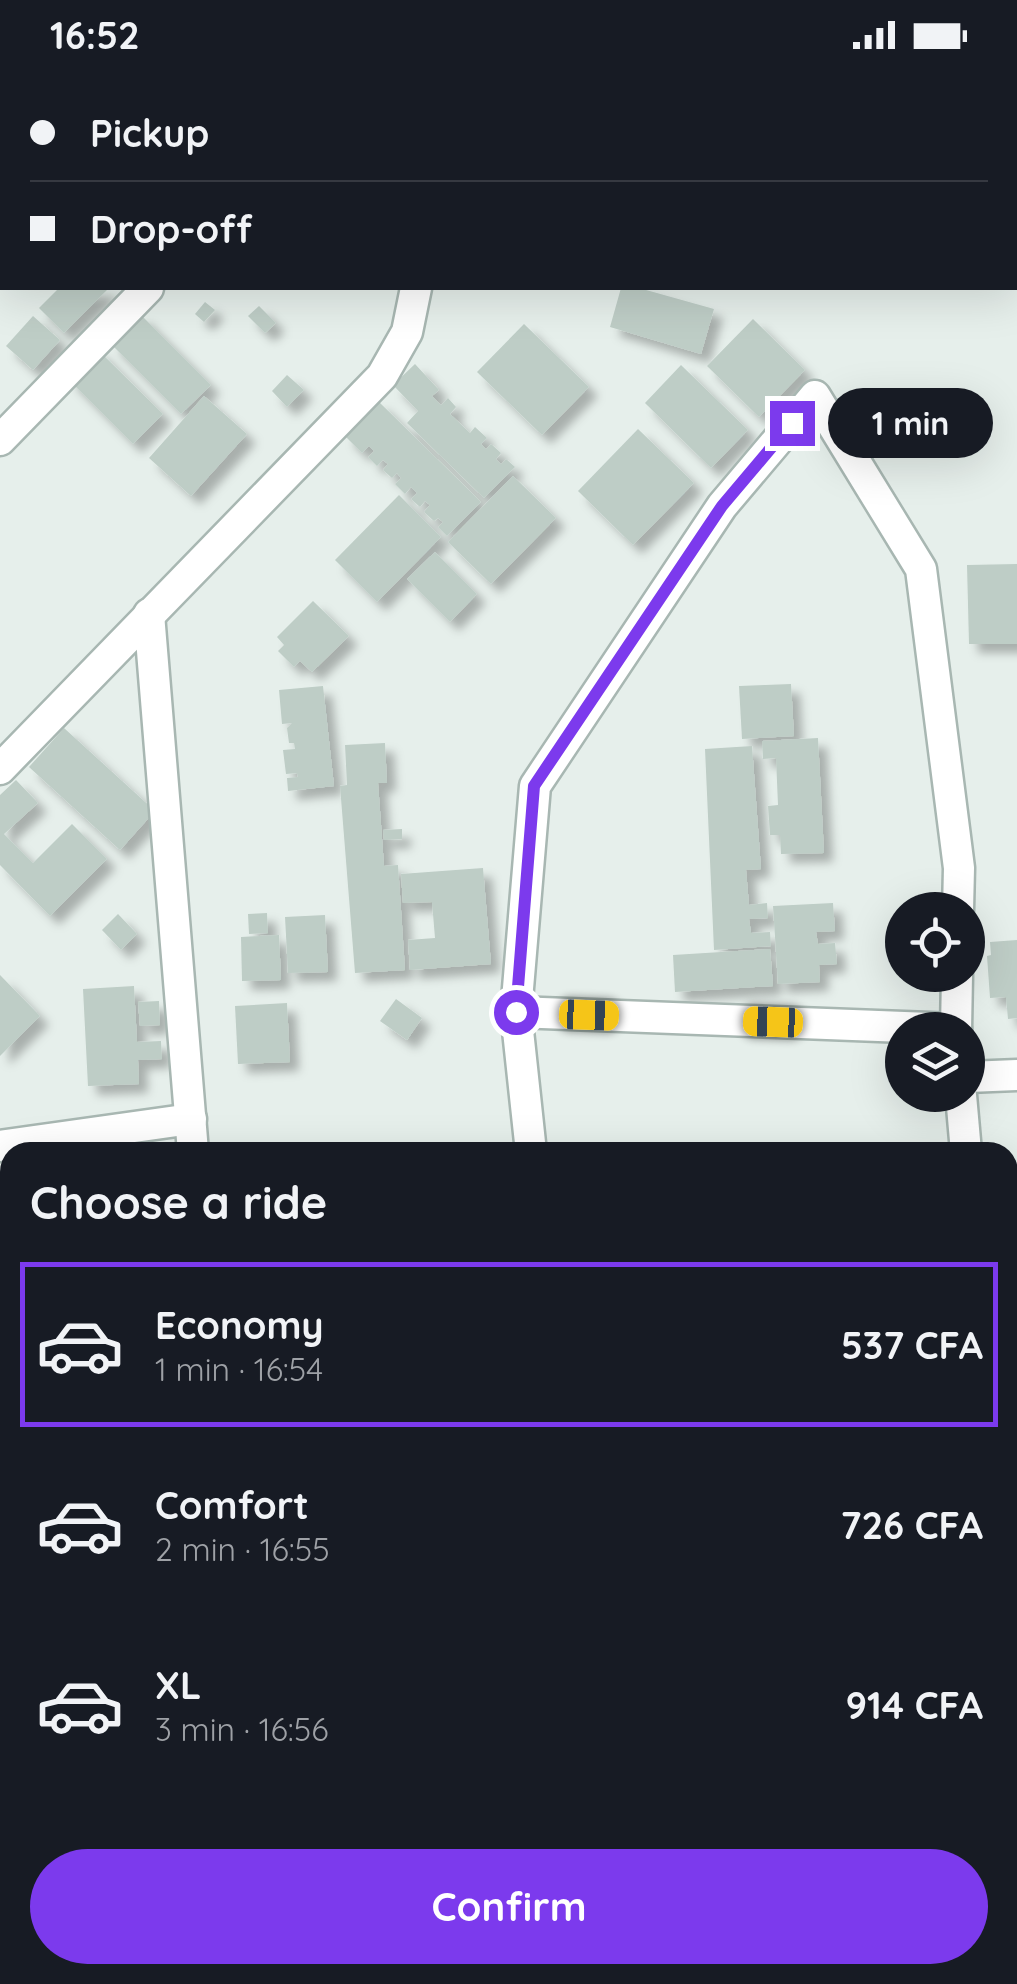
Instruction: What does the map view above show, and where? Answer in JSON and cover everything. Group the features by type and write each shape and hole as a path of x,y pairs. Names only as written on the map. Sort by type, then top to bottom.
{"street":[{"path":"0,440 146,290"},
{"path":"0,769 382,376 407,332 416,290"},
{"path":"530,1142 516,1012 534,786 722,506 815,396 921,570 958,892"},
{"path":"149,614 193,1142"},
{"path":"516,1012 885,1026"},
{"path":"985,1076 1017,1075"},
{"path":"962,1112 965,1142"},
{"path":"27,1142 191,1118"}],"building":[{"path":"57,290 107,290 64,333 39,308"},
{"path":"620,290 646,290 714,309 701,354 610,327"},
{"path":"205,302 215,310 204,322 195,314"},
{"path":"259,306 276,323 265,333 248,316"},
{"path":"140,314 211,385 181,414 110,343"},
{"path":"33,316 60,340 33,370 6,346"},
{"path":"753,319 805,370 759,417 707,366"},
{"path":"524,324 589,387 542,435 477,372"},
{"path":"96,348 163,414 133,444 67,378"},
{"path":"415,364 439,390 432,396 441,405 448,398 456,407 450,414 470,433 475,427 487,438 481,444 486,449 491,444 501,453 496,459 501,464 506,459 515,467 484,498 407,423 418,411 393,385"},
{"path":"681,365 748,430 711,468 645,403"},
{"path":"287,375 304,390 287,407 272,391"},
{"path":"204,396 247,434 191,496 149,458"},
{"path":"378,401 481,502 447,536 438,527 443,522 438,518 434,521 424,512 430,505 425,501 420,507 411,499 417,493 411,487 405,494 395,484 401,478 397,473 392,478 383,470 388,464 383,460 377,466 368,457 374,451 369,446 362,453 344,435"},
{"path":"638,429 694,483 633,545 578,491"},
{"path":"513,476 556,518 491,584 448,542"},
{"path":"399,495 441,537 377,602 335,560"},
{"path":"435,552 477,594 450,622 407,579"},
{"path":"1017,564 1017,644 969,644 967,565"},
{"path":"313,601 349,636 312,672 300,661 294,667 278,651 284,645 277,637"},
{"path":"791,684 794,736 742,739 739,686"},
{"path":"323,686 334,786 288,791 287,778 298,777 297,773 286,774 283,750 295,749 294,743 289,743 287,728 292,723 282,724 279,690"},
{"path":"64,728 155,811 120,850 29,767"},
{"path":"818,738 824,853 781,854 780,835 770,835 768,806 778,805 776,758 763,759 762,741"},
{"path":"385,743 387,783 378,783 384,866 398,865 405,970 355,973 340,786 347,785 345,745"},
{"path":"752,746 761,869 746,870 749,905 767,903 768,918 749,919 751,933 770,932 771,946 714,950 705,749"},
{"path":"16,780 38,803 4,834 33,863 72,824 107,859 50,916 0,865 0,795"},
{"path":"402,829 402,839 384,840 383,830"},
{"path":"483,868 491,964 410,970 408,940 435,938 432,902 403,903 401,874"},
{"path":"833,903 835,931 816,932 818,944 835,943 837,964 819,965 820,982 778,984 773,906"},
{"path":"267,913 268,933 249,934 248,914"},
{"path":"118,914 137,934 121,950 102,930"},
{"path":"325,915 328,972 288,973 285,917"},
{"path":"279,935 281,980 242,981 241,937"},
{"path":"1017,940 1017,1018 1008,1019 1006,997 990,998 987,956 991,955 990,942"},
{"path":"770,949 773,986 675,992 673,955"},
{"path":"0,975 40,1016 0,1056"},
{"path":"134,986 137,1042 161,1041 162,1059 138,1060 139,1084 88,1086 83,989"},
{"path":"396,999 422,1018 407,1040 380,1021"},
{"path":"159,1001 160,1025 140,1026 138,1002"},
{"path":"287,1003 290,1062 238,1064 235,1006"}],"route":[{"path":"516,1012 534,786 722,506 792,423"}]}
